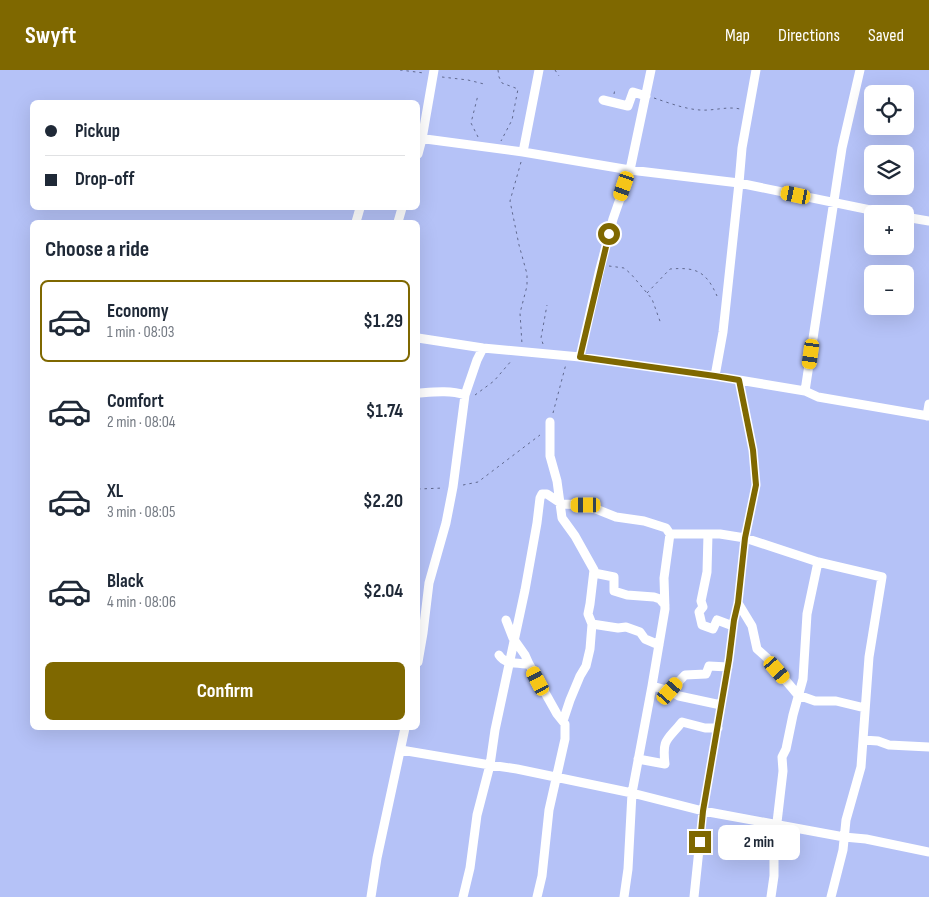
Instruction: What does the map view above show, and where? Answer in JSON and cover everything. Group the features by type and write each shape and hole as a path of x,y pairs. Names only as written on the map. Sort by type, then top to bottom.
{"street":[{"path":"523,152 539,70"},
{"path":"580,357 613,219 630,170 652,70"},
{"path":"715,376 723,332 742,148 756,70"},
{"path":"805,391 842,148 860,70"},
{"path":"433,72 420,139 498,148 630,170 739,183 864,209"},
{"path":"603,100 628,106 633,92 646,96"},
{"path":"914,218 929,221"},
{"path":"420,338 482,348 580,357 715,376 805,391 818,396 928,416 929,404"},
{"path":"420,650 429,583 446,523 453,487 465,395 482,348"},
{"path":"694,897 703,811 738,603 745,538 756,485 753,450 739,380"},
{"path":"420,393 439,391 458,392 465,395"},
{"path":"550,422 550,456 557,481 562,518 575,536 594,570 588,614 592,624 590,649 586,666 580,676 563,721"},
{"path":"463,897 470,868 476,815 490,766 495,730 542,494 547,494 561,503 586,505 616,517 644,521 666,528 670,534 664,578 665,605 632,793 628,868 624,897"},
{"path":"670,534 720,534 745,538 818,562 882,576 869,657 861,767 846,820 843,850 831,897"},
{"path":"708,534 707,572 702,601 703,607 699,612 702,625 713,629 717,620 733,626"},
{"path":"770,897 774,876 774,848 783,771 782,757 786,749 798,694 803,680 807,614 818,562"},
{"path":"594,573 614,577 614,591 627,595 654,597 660,599 665,605"},
{"path":"738,603 752,626 757,649 798,694 815,701 836,701 865,708"},
{"path":"506,620 514,640 525,655 557,714 565,724 565,739 549,810 542,876 537,897"},
{"path":"592,624 618,628 626,627 640,632 645,639 659,645"},
{"path":"499,655 501,659 510,662 529,664"},
{"path":"670,691 685,674 706,674 709,666 728,667"},
{"path":"652,686 670,691 679,696 721,705"},
{"path":"638,760 665,764 663,749 668,737 682,722 705,728 718,728"},
{"path":"371,897 377,858 406,730"},
{"path":"863,740 878,741 890,745 929,747"},
{"path":"401,750 517,769 632,793 703,811 844,837 866,838 929,852"}],"path":[{"path":"400,70 433,72 451,79 468,80 484,84"},
{"path":"498,70 502,83 518,89 512,120 498,148"},
{"path":"555,70 559,76"},
{"path":"478,95 471,123 482,146"},
{"path":"646,96 697,110 711,111 735,108 749,110"},
{"path":"465,395 475,395 494,381 509,363 522,352 520,313 527,286 527,274 510,201 523,152"},
{"path":"601,265 624,268 631,274 652,299 661,324"},
{"path":"647,293 670,269 686,268 704,274 717,296"},
{"path":"547,305 541,338 547,354"},
{"path":"420,489 453,487 478,482 547,431 554,412 565,365 580,357"}],"route":[{"path":"609,234 580,357 739,380 753,450 756,485 745,538 738,603 703,811 700,842"}]}
